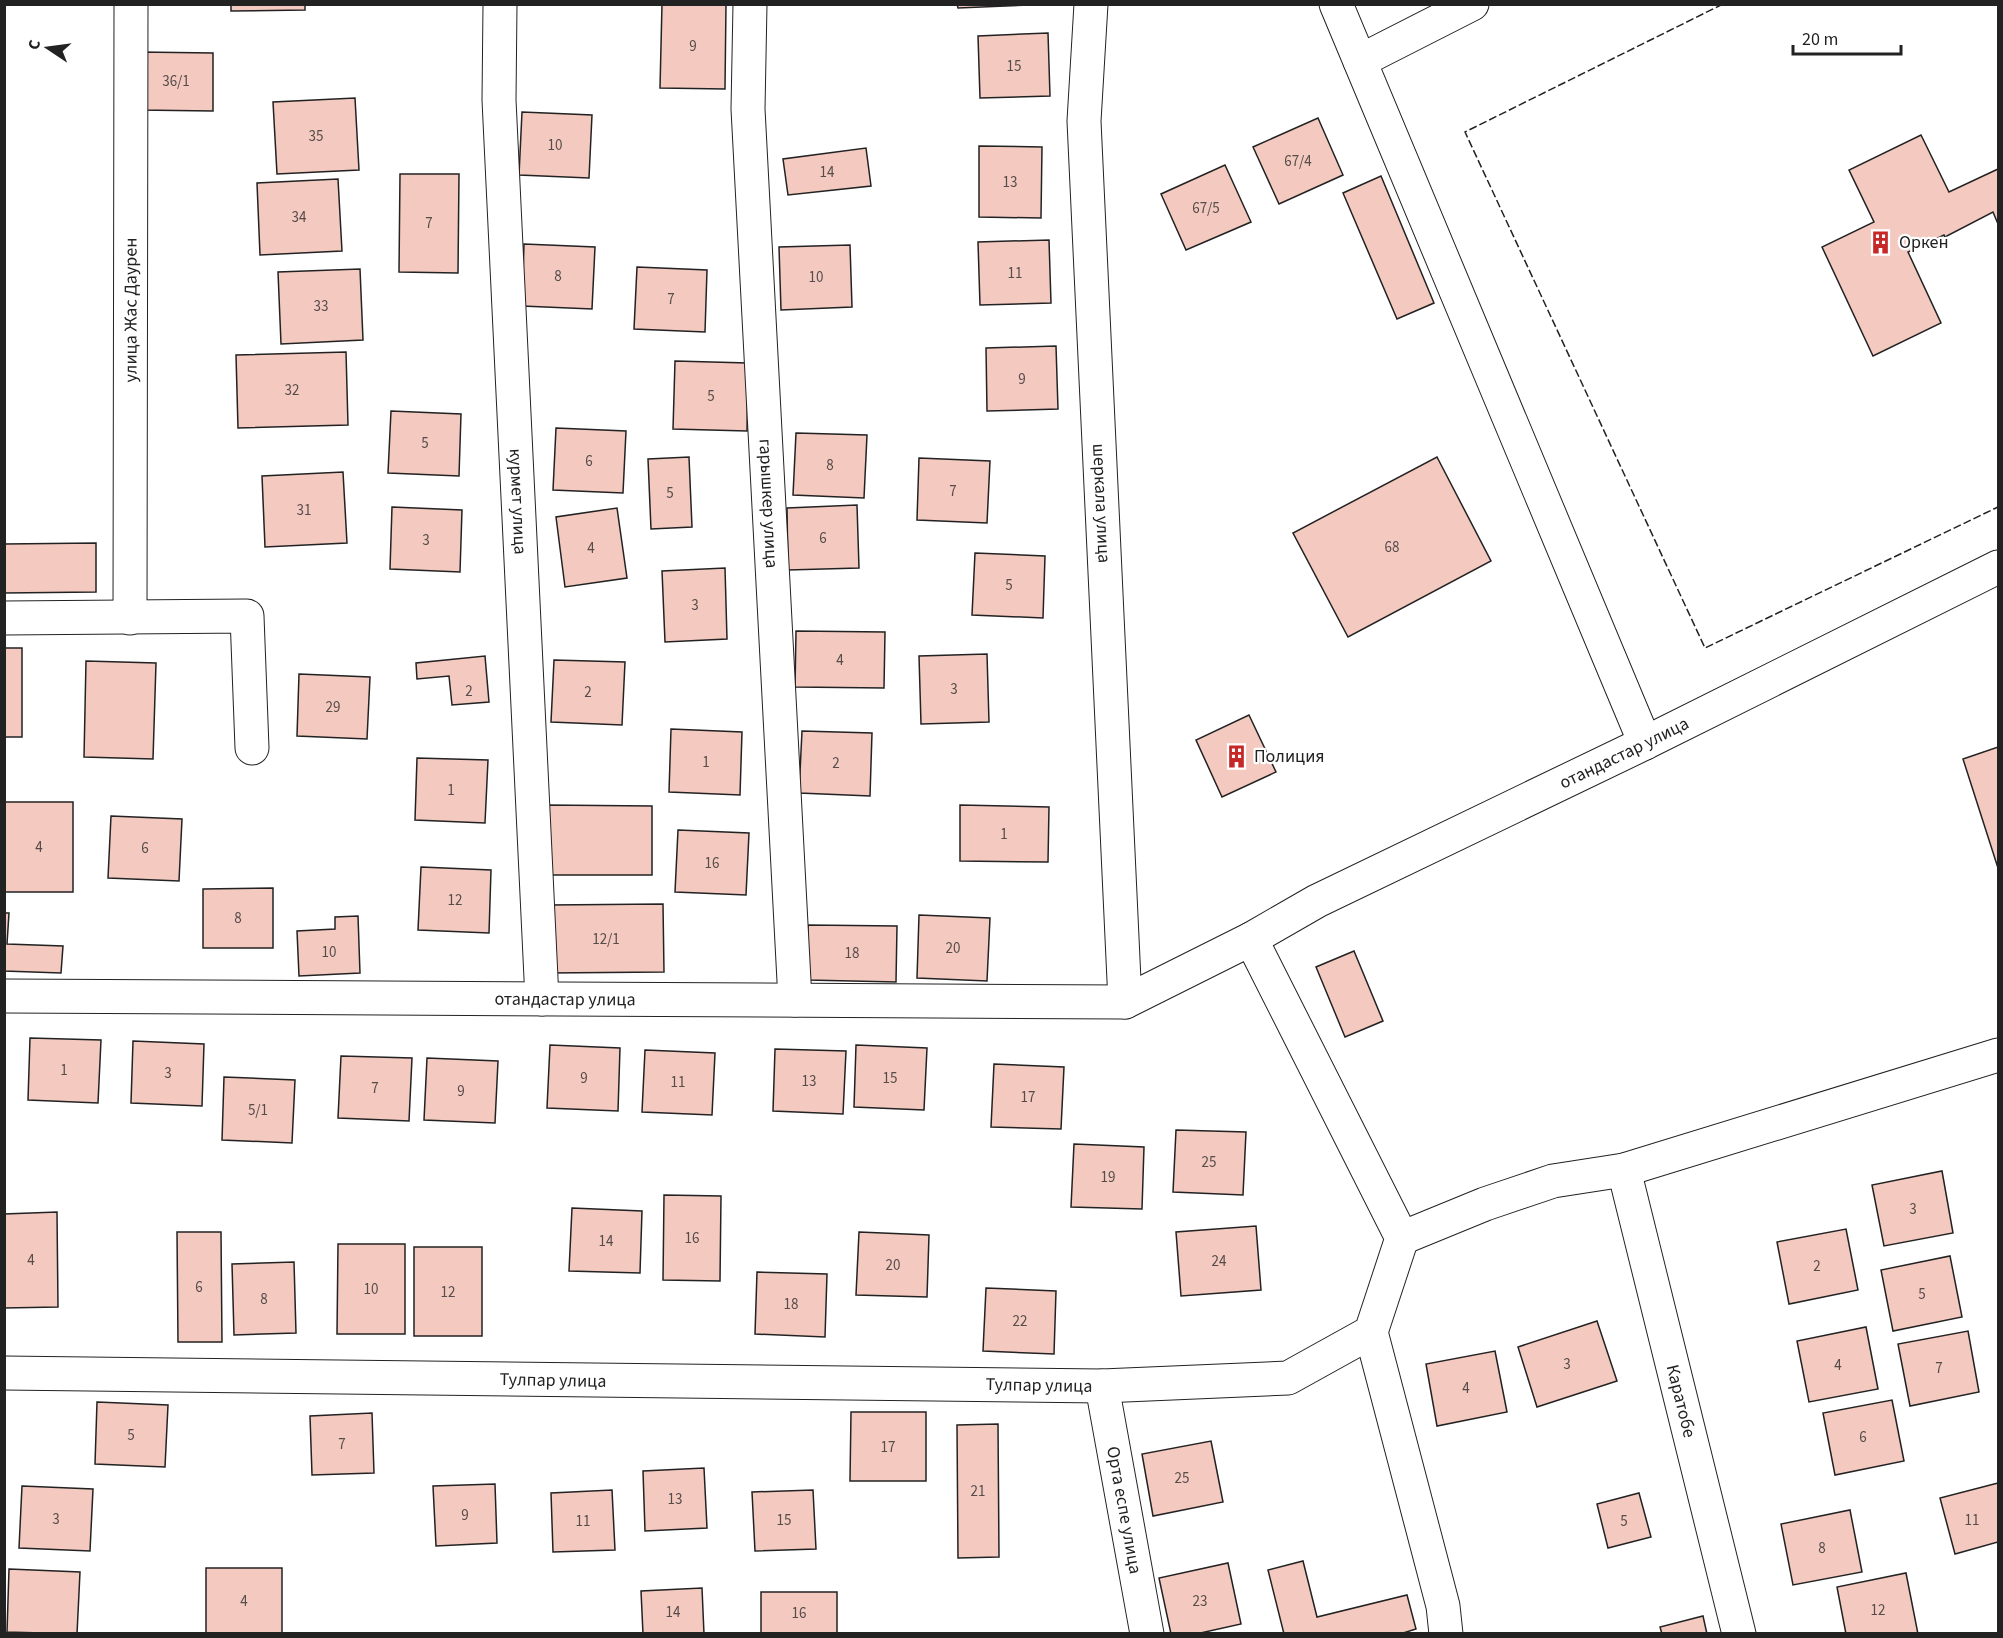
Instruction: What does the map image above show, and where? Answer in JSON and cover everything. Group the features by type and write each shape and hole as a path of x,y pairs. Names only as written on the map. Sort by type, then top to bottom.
{"street":[{"name":"улица Жас Даурен","path":"130,618 131,4"},
{"name":"курмет улица","path":"500,4 499,100 542,999"},
{"name":"гарышкер улица","path":"750,4 748,109 795,1000"},
{"name":"шеркала улица","path":"1091,4 1084,121 1125,1002"},
{"path":"1336,4 1646,743"},
{"path":"1360,61 1472,4"},
{"name":"отандастар улица","path":"4,996 1125,1002 1251,939 1317,901 1646,743 1998,567"},
{"path":"4,618 248,616 252,748"},
{"path":"1251,939 1402,1238 1371,1332 1443,1606 1446,1634"},
{"path":"1402,1238 1485,1204 1553,1181 1624,1170 1998,1055"},
{"name":"Каратобе","path":"1624,1170 1739,1634"},
{"name":"Тулпар улица","path":"4,1373 1102,1386 1288,1378 1371,1332"},
{"name":"Орта еспе улица","path":"1102,1386 1147,1634"}],"building":[{"path":"231,4 305,4 305,10 231,11"},
{"path":"662,4 726,4 725,89 660,88"},
{"path":"957,4 1028,4 1028,5 958,8"},
{"path":"1048,33 1050,96 980,98 978,36"},
{"path":"139,52 213,53 213,111 138,110"},
{"path":"355,98 359,170 277,174 273,102"},
{"path":"522,112 592,115 589,178 519,175"},
{"path":"1318,118 1343,175 1279,204 1253,147"},
{"name":"Оркен","path":"1921,135 1949,192 1998,169 1998,224 1993,212 1945,237 1944,235 1908,252 1941,323 1873,356 1822,247 1874,222 1849,170"},
{"path":"979,146 1042,147 1041,218 979,217"},
{"path":"866,148 871,186 788,195 783,159"},
{"path":"1225,165 1251,222 1186,250 1161,194"},
{"path":"400,174 459,174 458,273 399,272"},
{"path":"1381,176 1434,303 1397,319 1343,193"},
{"path":"338,179 342,251 260,255 257,183"},
{"path":"1049,240 1051,303 980,305 978,242"},
{"path":"524,244 595,247 592,309 522,306"},
{"path":"850,245 852,307 781,310 779,247"},
{"path":"637,267 707,270 705,332 634,329"},
{"path":"360,269 363,340 281,344 278,272"},
{"path":"1056,346 1058,409 987,411 986,348"},
{"path":"346,352 348,425 238,428 236,355"},
{"path":"675,361 748,363 747,431 673,429"},
{"path":"391,411 461,414 459,476 388,473"},
{"path":"556,428 626,431 623,493 553,490"},
{"path":"796,433 867,435 864,498 793,495"},
{"path":"689,457 692,527 651,529 648,459"},
{"path":"1437,457 1491,561 1348,637 1293,533"},
{"path":"919,458 990,461 987,523 917,520"},
{"path":"343,472 347,543 265,547 262,476"},
{"path":"857,505 859,568 788,570 787,508"},
{"path":"392,507 462,510 460,572 390,569"},
{"path":"617,508 627,578 565,587 556,517"},
{"path":"96,543 96,592 4,593 4,544"},
{"path":"975,553 1045,556 1043,618 972,615"},
{"path":"725,568 727,639 665,642 662,571"},
{"path":"796,631 885,632 884,688 795,687"},
{"path":"4,648 22,648 22,737 4,737"},
{"path":"987,654 989,722 921,724 919,656"},
{"path":"485,656 489,702 452,705 449,676 417,679 416,663"},
{"path":"554,660 625,662 622,725 551,722"},
{"path":"86,661 156,663 153,759 84,757"},
{"path":"299,674 370,677 367,739 297,736"},
{"name":"Полиция","path":"1249,715 1276,772 1222,797 1196,740"},
{"path":"671,729 742,732 740,795 669,792"},
{"path":"802,731 872,733 870,796 799,793"},
{"path":"1998,747 1998,868 1963,759"},
{"path":"417,758 488,760 485,823 415,820"},
{"path":"5,802 73,802 73,892 5,892"},
{"path":"545,805 652,806 652,875 544,875"},
{"path":"960,805 1049,807 1048,862 960,861"},
{"path":"111,816 182,819 179,881 108,878"},
{"path":"678,830 749,833 746,895 675,892"},
{"path":"421,867 491,870 489,933 418,930"},
{"path":"273,888 273,948 203,948 203,889"},
{"path":"663,904 664,972 548,973 548,905"},
{"path":"4,913 9,913 7,944 63,946 61,973 4,971"},
{"path":"919,915 990,918 987,981 917,978"},
{"path":"358,916 360,973 299,976 297,931 335,929 335,917"},
{"path":"808,925 897,926 896,982 807,980"},
{"path":"1354,951 1383,1021 1345,1037 1316,967"},
{"path":"30,1038 101,1040 98,1103 28,1100"},
{"path":"133,1041 204,1044 202,1106 131,1103"},
{"path":"550,1045 620,1048 618,1111 547,1108"},
{"path":"856,1045 927,1048 924,1110 854,1107"},
{"path":"775,1049 846,1051 843,1114 773,1111"},
{"path":"645,1050 715,1053 712,1115 642,1112"},
{"path":"341,1056 412,1058 409,1121 338,1118"},
{"path":"427,1058 498,1061 495,1123 424,1120"},
{"path":"994,1064 1064,1067 1061,1129 991,1127"},
{"path":"224,1077 295,1080 292,1143 222,1140"},
{"path":"1176,1130 1246,1132 1243,1195 1173,1192"},
{"path":"1074,1144 1144,1147 1142,1209 1071,1207"},
{"path":"1942,1171 1953,1233 1884,1246 1872,1185"},
{"path":"664,1195 721,1196 720,1281 663,1280"},
{"path":"572,1208 642,1211 640,1273 569,1271"},
{"path":"57,1212 58,1307 4,1308 4,1214"},
{"path":"1256,1226 1261,1290 1181,1296 1176,1232"},
{"path":"1846,1229 1858,1290 1789,1304 1777,1242"},
{"path":"177,1232 221,1232 222,1342 178,1342"},
{"path":"859,1232 929,1235 927,1297 856,1295"},
{"path":"338,1244 405,1244 405,1334 337,1334"},
{"path":"414,1247 482,1247 482,1336 414,1336"},
{"path":"1950,1256 1962,1317 1893,1331 1881,1270"},
{"path":"294,1262 296,1333 234,1335 232,1264"},
{"path":"757,1272 827,1274 825,1337 755,1334"},
{"path":"986,1288 1056,1291 1054,1354 983,1351"},
{"path":"1597,1321 1617,1381 1537,1407 1518,1347"},
{"path":"1866,1327 1878,1389 1809,1402 1797,1341"},
{"path":"1968,1331 1979,1392 1910,1406 1898,1344"},
{"path":"1495,1351 1507,1412 1437,1426 1426,1364"},
{"path":"1892,1400 1904,1461 1835,1475 1823,1413"},
{"path":"97,1402 168,1405 165,1467 95,1464"},
{"path":"851,1412 926,1412 926,1481 850,1481"},
{"path":"372,1413 374,1473 312,1475 310,1416"},
{"path":"998,1424 999,1557 958,1558 957,1425"},
{"path":"1211,1441 1223,1502 1153,1516 1142,1454"},
{"path":"704,1468 707,1528 645,1531 643,1471"},
{"path":"1998,1483 1998,1542 1955,1554 1940,1498"},
{"path":"495,1484 497,1543 436,1546 433,1486"},
{"path":"22,1486 93,1489 90,1551 19,1548"},
{"path":"612,1490 615,1550 553,1552 551,1493"},
{"path":"813,1490 816,1549 755,1551 752,1492"},
{"path":"1639,1493 1651,1537 1608,1548 1597,1504"},
{"path":"1850,1510 1862,1572 1793,1585 1781,1524"},
{"path":"1303,1561 1317,1617 1407,1595 1416,1629 1400,1634 1284,1634 1268,1570"},
{"path":"1228,1563 1241,1624 1196,1634 1171,1634 1159,1578"},
{"path":"206,1568 282,1568 282,1634 206,1634"},
{"path":"9,1569 80,1572 77,1634 7,1632"},
{"path":"1906,1573 1918,1634 1846,1634 1837,1587"},
{"path":"702,1588 704,1634 643,1634 641,1591"},
{"path":"761,1592 837,1592 837,1634 761,1634"},
{"path":"1703,1616 1707,1634 1662,1634 1660,1627"}],"fence":[{"path":"1723,4 1465,132 1705,648 1998,507"}],"place":[{"name":"Оркен","path":"1881,242"},
{"name":"Полиция","path":"1236,756"}]}
